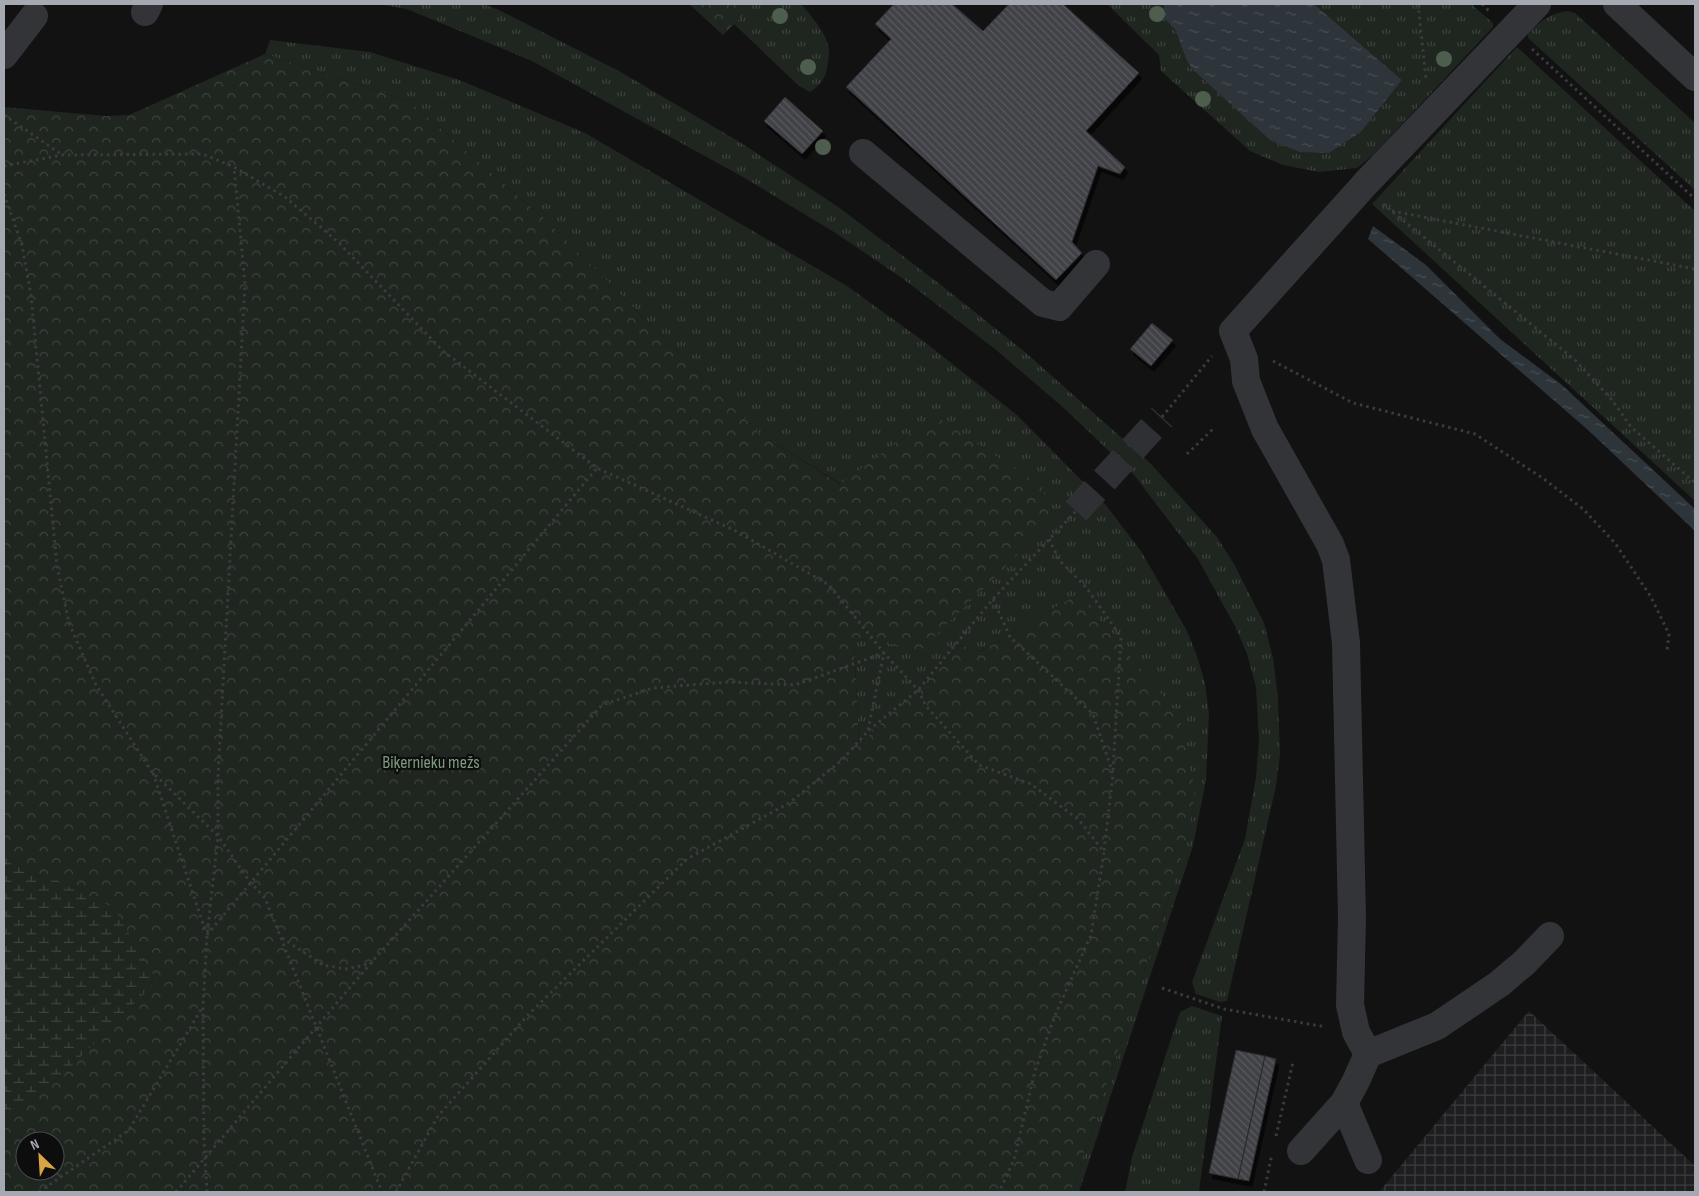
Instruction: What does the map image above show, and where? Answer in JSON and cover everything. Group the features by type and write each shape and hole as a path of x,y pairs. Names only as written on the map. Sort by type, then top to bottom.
{"street":[{"path":"1301,1151 1344,1103 1356,1081 1362,1043 1350,1005 1352,917 1346,642 1336,560 1330,544 1265,429 1246,381 1244,359 1236,339 1346,204 1537,4"},
{"path":"1617,4 1695,77"},
{"path":"4,55 34,16"},
{"path":"863,153 1042,303 1059,307 1096,264"},
{"path":"1362,1043 1437,1026 1499,984 1524,963 1550,936"},
{"path":"1344,1103 1368,1160"}],"path":[{"path":"1418,4 1430,116"},
{"path":"1529,47 1695,200"},
{"path":"4,115 62,154"},
{"path":"4,166 62,154 203,154 234,166 285,197 338,242 443,351 597,468 736,531 829,585 884,653 918,690 926,706 979,765 1031,784 1079,820 1104,852"},
{"path":"207,1192 203,1007 207,936 218,836 218,776 245,284 234,166"},
{"path":"4,194 22,245 32,295 57,566 69,623 96,684 152,772 218,836 250,882 265,898 382,1192"},
{"path":"1346,204 1377,199 1574,360 1612,400 1631,427 1695,483"},
{"path":"1391,211 1695,269"},
{"path":"1162,417 1236,339 1252,350 1353,403 1475,434 1544,480 1583,509 1615,543 1651,597 1669,634 1668,650"},
{"path":"1187,454 1215,427"},
{"path":"207,936 250,882 597,468"},
{"path":"396,1192 438,1116 528,1015 687,859 789,803 842,760 868,731 918,690 993,599 1076,511"},
{"path":"999,1192 1014,1160 1035,1071 1056,1013 1091,935 1104,852 1113,774 1121,637 1086,587 1059,560 1049,539"},
{"path":"993,599 1010,637 1093,714 1113,774"},
{"path":"868,731 884,653"},
{"path":"176,1192 370,964 602,705 653,688 727,682 795,685 884,653"},
{"path":"152,772 207,936"},
{"path":"280,937 323,965 346,969 370,964"},
{"path":"1162,988 1224,1009 1362,1043"},
{"path":"39,1192 129,1130 203,1007"},
{"path":"1275,1139 1293,1062"},
{"path":"1264,1192 1273,1149"}],"shaded area":[{"path":"1529,1011 1695,1166 1695,1192 1379,1192"}],"green space":[{"path":"378,4 483,4 497,9 619,71 738,141 837,206 1025,352 1150,463 1217,537 1234,564 1264,623 1273,658 1278,698 1280,755 1276,786 1227,1001 1220,1002 1196,994 1192,982 1245,839 1256,777 1259,740 1256,687 1247,654 1236,628 1198,559 1134,475 1065,409 995,349 902,278 834,232 743,177 532,61 407,9"},
{"path":"689,4 754,4 723,35"},
{"path":"754,4 801,4 818,26 826,38 829,55 824,78 814,90 810,92 799,86 734,24"},
{"path":"1107,4 1164,4 1163,17 1176,31 1186,59 1192,69 1235,108 1329,153 1361,132 1402,80 1314,4 1471,4 1493,23 1493,27 1374,154 1357,168 1319,172 1283,165 1250,151 1161,71 1159,55"},
{"path":"1568,11 1575,13 1695,123 1695,190 1528,38 1528,33 1546,18"},
{"path":"270,40 370,52 462,81 585,133 847,286 926,343 1017,415 1105,504 1141,551 1187,631 1205,683 1209,714 1206,780 1193,846 1079,1192 1071,1192 1174,882 1078,594 980,652 961,645 859,745 854,643 872,635 934,415 841,484 760,434 546,220 409,101 265,54"},
{"path":"1517,47 1695,211 1695,501 1372,204"},
{"name":"Biķernieku mežs","path":"265,54 409,101 546,220 760,434 840,484 934,415 1042,486 1053,520 916,655 872,636 854,643 859,745 961,645 980,652 1078,594 1179,715 1195,791 1190,827 1174,882 1071,1192 4,1192 4,107 106,116 129,115"},
{"path":"4,853 47,877 113,907 157,981 46,1091 4,1112"},
{"path":"1192,1006 1222,1016 1199,1192 1125,1192 1132,1157 1180,1012"}],"water":[{"path":"1164,4 1314,4 1402,80 1361,132 1329,153 1300,152 1270,140 1192,69 1186,59 1176,31 1163,17"},
{"path":"1373,226 1426,265 1500,339 1562,385 1695,509 1695,531 1588,430 1368,239"}],"building":[{"path":"894,4 952,4 983,31 1009,4 1063,4 1139,73 1086,131 1125,167 1120,174 1098,166 1072,242 1082,253 1056,280 846,87 891,39 875,24"},
{"path":"785,97 823,131 802,154 764,121"},
{"path":"1152,323 1173,340 1151,366 1130,349"},
{"path":"1236,1050 1265,1056 1238,1179 1209,1173"},
{"path":"1265,1056 1276,1059 1249,1181 1238,1179"}],"tunnel":[{"path":"1076,511 1162,417"}]}
